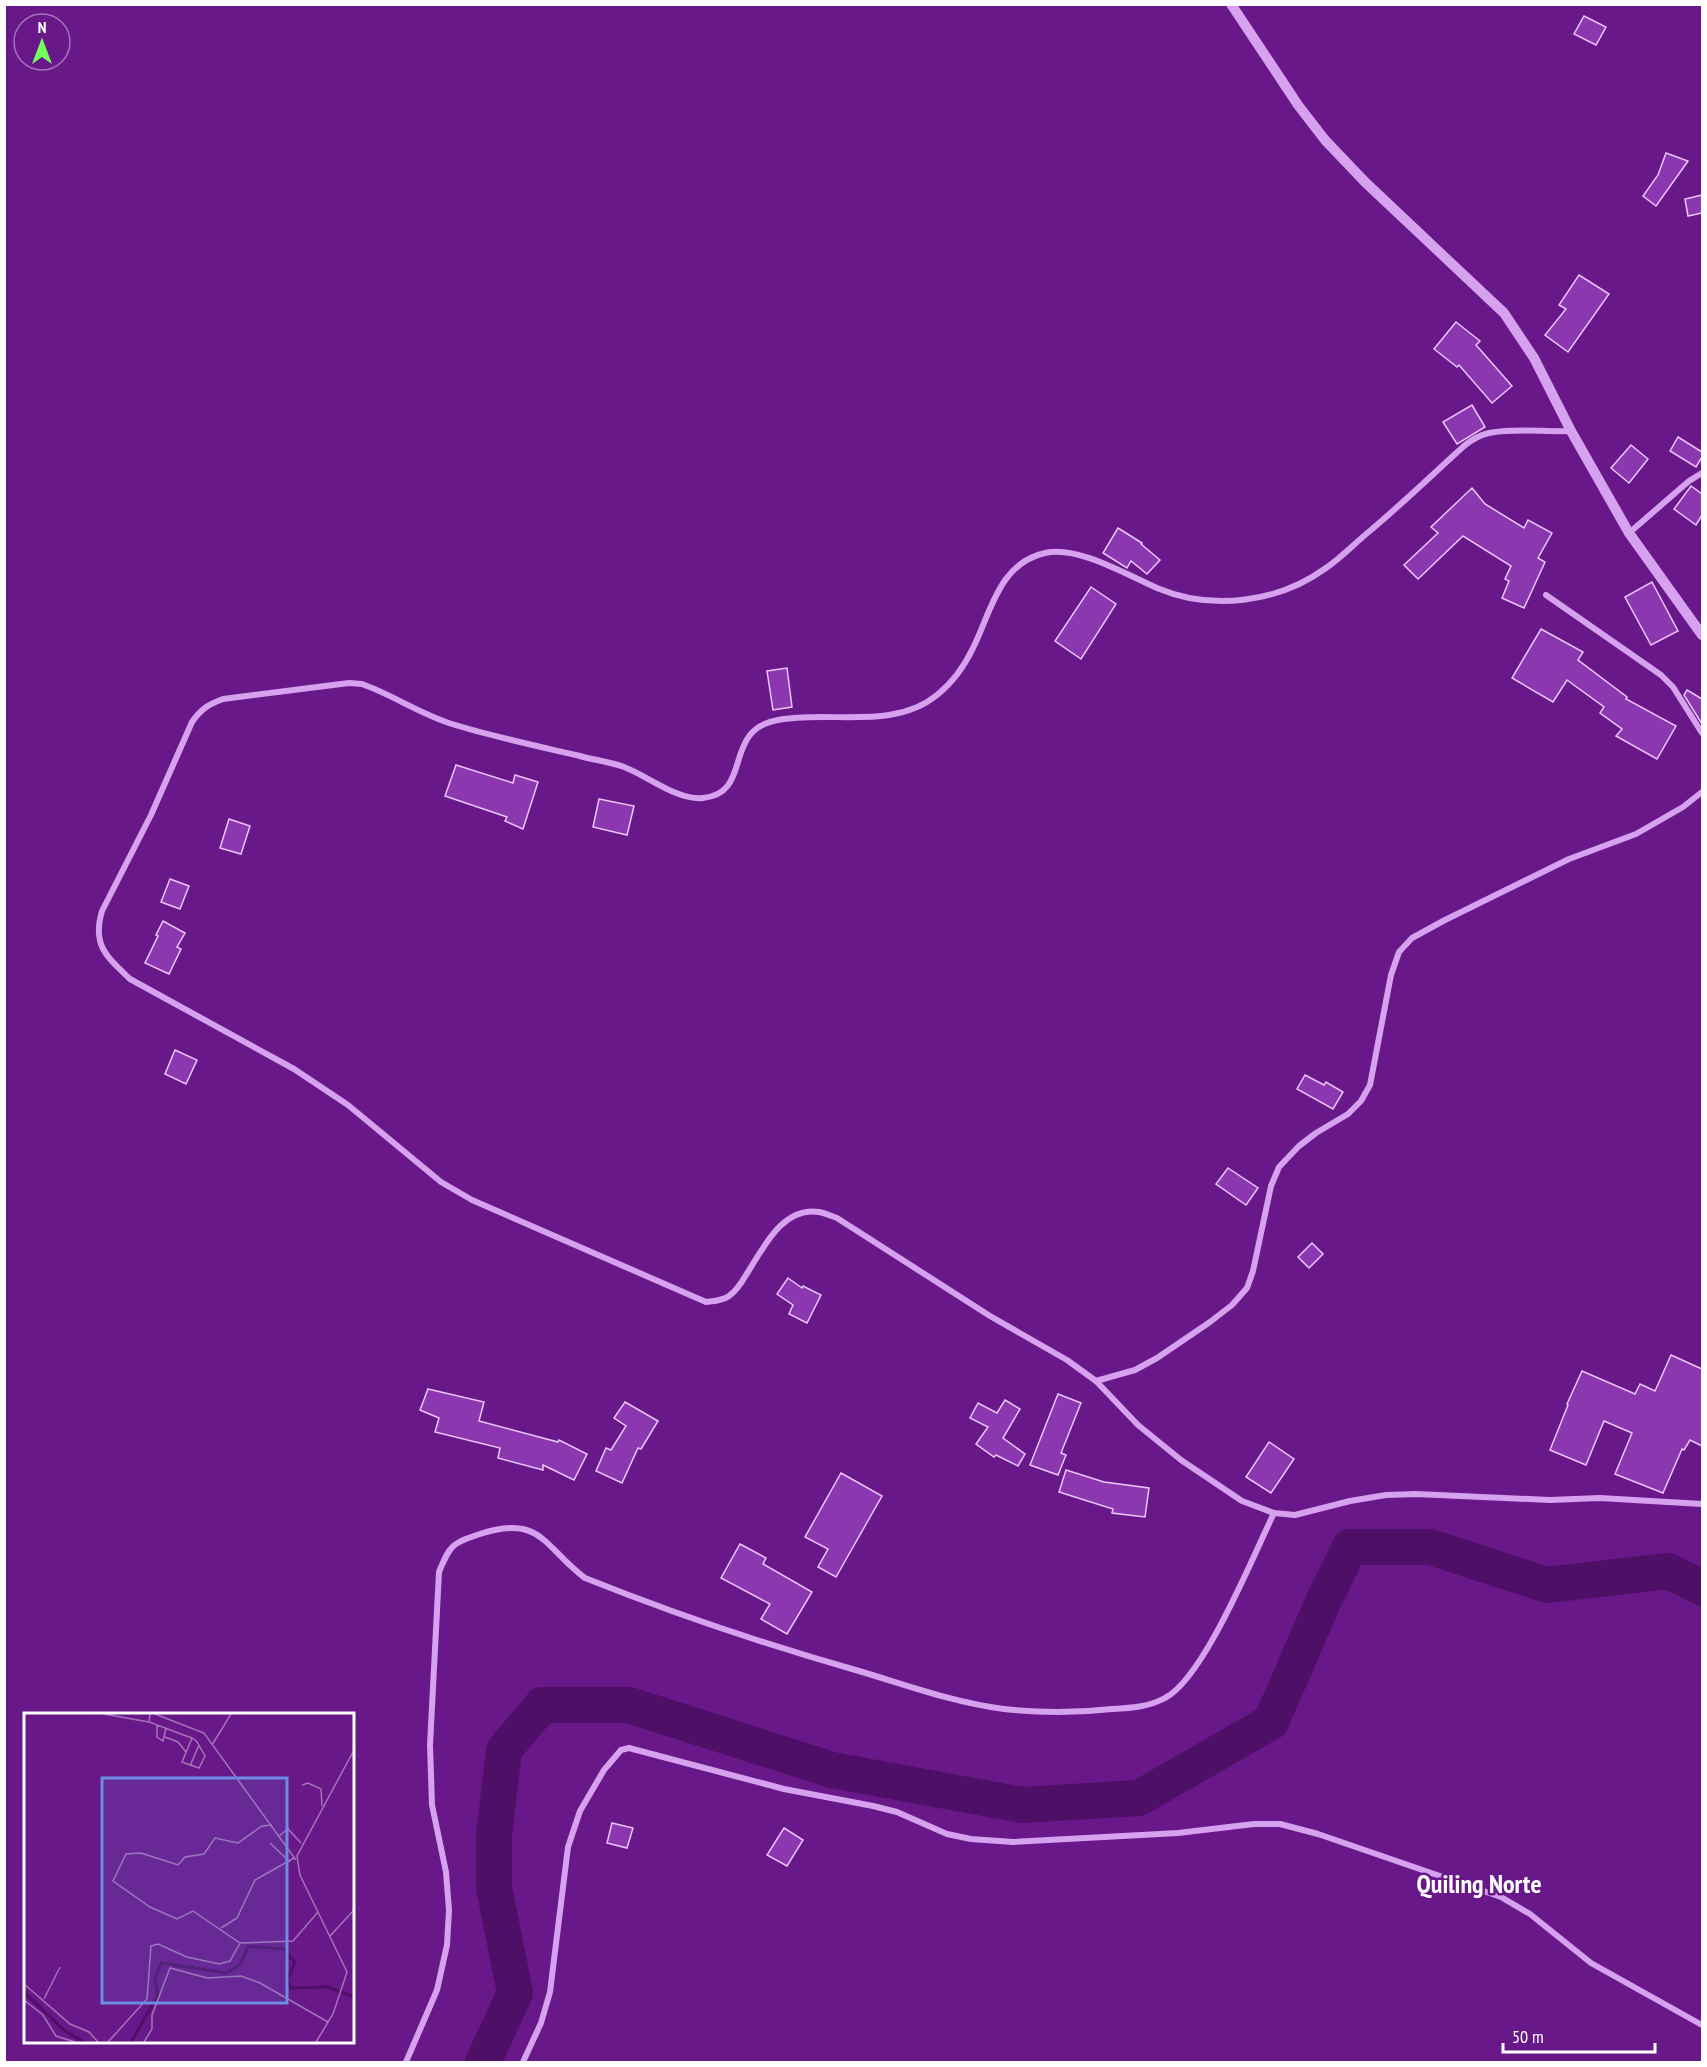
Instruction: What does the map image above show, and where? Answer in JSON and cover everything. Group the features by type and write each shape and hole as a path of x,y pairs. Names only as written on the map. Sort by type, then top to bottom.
{"street":[{"path":"1231,4 1298,105 1325,140 1365,182 1504,313 1534,358 1571,431 1629,533 1702,635"},
{"path":"1571,431 1488,433 1475,438 1325,569 1300,583 1256,598 1237,601 1198,600 1163,591 1077,554 1062,551 1043,553 1023,563 1005,579 992,602 973,648 958,673 938,694 918,708 889,715 782,719 763,723 751,731 742,746 732,782 720,793 704,798 687,798 623,767 448,723 362,684 349,683 223,699 206,706 199,712 185,735 151,815 102,910 97,926 100,943 108,958 130,978 294,1069 348,1105 441,1182 472,1200 706,1302 729,1296 740,1285 776,1229 790,1218 804,1212 819,1212 845,1223 990,1316 1067,1360 1096,1381 1138,1425 1181,1460 1242,1501 1274,1513 1294,1515 1350,1501 1396,1495 1550,1500 1600,1498 1702,1504"},
{"path":"1629,533 1689,480 1702,473"},
{"path":"1546,595 1661,675 1673,687 1702,733"},
{"path":"1096,1381 1135,1370 1156,1358 1210,1322 1232,1305 1247,1288 1253,1271 1271,1186 1280,1167 1299,1146 1348,1114 1361,1101 1370,1085 1391,975 1400,952 1412,938 1569,859 1636,834 1683,807 1702,792"},
{"path":"406,2062 437,1990 447,1945 448,1891 432,1805 429,1745 439,1572 446,1555 456,1542 498,1528 517,1527 545,1539 572,1568 585,1578 785,1650 960,1700 1002,1709 1082,1712 1142,1706 1166,1698 1185,1682 1215,1636 1274,1513"},
{"path":"523,2062 541,2023 550,1992 561,1892 571,1838 580,1811 604,1770 621,1750 629,1748 784,1789 897,1812 947,1834 971,1839 1013,1842 1178,1833 1254,1824 1280,1824 1318,1834 1502,1897 1530,1914 1591,1963 1702,2025"}],"building":[{"path":"1584,16 1606,27 1596,45 1574,34"},
{"path":"1666,153 1688,161 1656,206 1643,196 1658,175"},
{"path":"1702,195 1702,213 1688,216 1685,199"},
{"path":"1579,275 1609,294 1568,352 1545,335 1566,309 1559,305"},
{"path":"1456,322 1480,341 1476,345 1512,386 1492,403 1459,365 1457,367 1434,349"},
{"path":"1472,405 1485,427 1457,444 1443,422"},
{"path":"1678,437 1702,452 1702,457 1696,467 1670,451"},
{"path":"1631,445 1648,459 1629,483 1611,468"},
{"path":"1691,486 1702,494 1702,515 1696,525 1674,509"},
{"path":"1472,488 1485,504 1524,528 1528,520 1552,533 1538,558 1545,562 1524,608 1502,598 1509,581 1505,579 1511,566 1463,536 1418,579 1404,565 1438,533 1431,527"},
{"path":"1118,528 1142,543 1160,560 1147,574 1131,561 1127,568 1103,553"},
{"path":"1652,582 1678,631 1651,645 1625,597"},
{"path":"1091,587 1116,604 1081,659 1055,641"},
{"path":"1541,629 1583,652 1578,660 1627,697 1626,699 1676,726 1657,759 1616,736 1622,729 1600,713 1604,707 1567,680 1553,702 1512,678"},
{"path":"787,668 792,707 773,710 767,671"},
{"path":"1687,690 1702,699 1702,724 1684,695"},
{"path":"456,765 513,783 515,775 538,782 523,829 505,821 507,817 445,796"},
{"path":"599,799 634,806 627,835 593,827"},
{"path":"229,819 250,826 241,854 220,848"},
{"path":"170,879 189,886 180,909 161,902"},
{"path":"163,921 185,933 177,947 181,949 169,974 145,963"},
{"path":"175,1050 197,1060 186,1084 165,1074"},
{"path":"1305,1075 1324,1085 1326,1082 1343,1092 1333,1109 1297,1089"},
{"path":"1228,1168 1258,1188 1246,1205 1216,1184"},
{"path":"1312,1243 1323,1254 1309,1268 1298,1257"},
{"path":"788,1278 802,1288 803,1286 821,1295 807,1323 789,1314 793,1305 777,1294"},
{"path":"1671,1355 1702,1369 1702,1446 1690,1440 1684,1450 1682,1449 1663,1493 1615,1474 1632,1433 1604,1421 1586,1465 1550,1450 1582,1371 1635,1394 1640,1384 1655,1391"},
{"path":"428,1389 484,1402 479,1421 558,1442 559,1440 587,1454 574,1480 543,1465 543,1470 498,1458 500,1448 435,1432 439,1418 420,1410"},
{"path":"1058,1394 1081,1403 1061,1453 1066,1455 1058,1475 1030,1465"},
{"path":"1005,1400 1020,1409 1003,1438 1025,1454 1018,1466 996,1455 994,1457 976,1444 988,1427 970,1418 978,1403 997,1413"},
{"path":"625,1402 658,1421 641,1449 638,1448 622,1483 596,1471 606,1448 611,1450 626,1426 614,1418"},
{"path":"1269,1442 1294,1459 1271,1493 1246,1477"},
{"path":"1066,1470 1104,1482 1149,1488 1145,1517 1112,1513 1113,1509 1059,1492"},
{"path":"841,1473 882,1496 836,1577 818,1567 828,1549 805,1537"},
{"path":"740,1544 766,1558 763,1564 812,1592 787,1634 761,1619 770,1604 721,1578"},
{"path":"612,1823 633,1828 627,1848 607,1843"},
{"path":"784,1828 803,1840 787,1866 767,1855"}],"waterway":[{"path":"483,2062 515,1993 494,1887 494,1836 504,1750 542,1705 629,1705 832,1770 1022,1805 1139,1798 1271,1722 1323,1602 1350,1547 1430,1547 1547,1585 1668,1571 1702,1588"}],"district":[{"name":"Quiling Norte","path":"1479,1883"}]}
